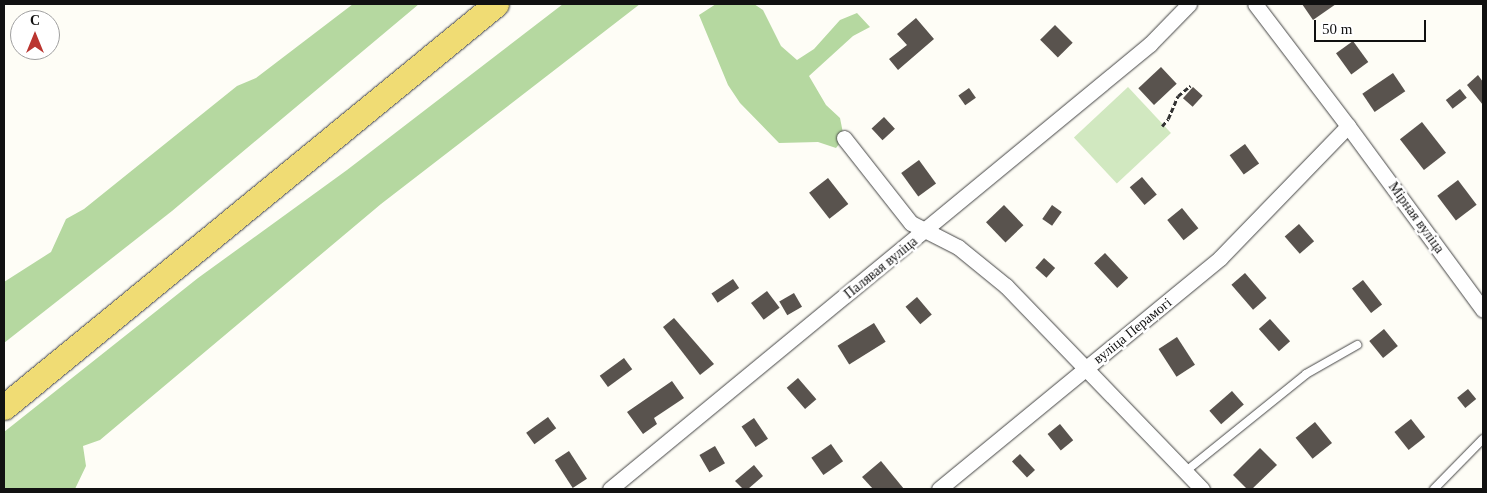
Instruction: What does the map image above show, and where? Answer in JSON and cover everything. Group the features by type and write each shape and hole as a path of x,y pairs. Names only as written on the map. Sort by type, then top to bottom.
{"main road":[{"path":"4,407 496,4"}],"street":[{"name":"Палявая вуліца","path":"610,489 927,231 1150,44 1190,4"},
{"name":"Мірная вуліца","path":"1255,4 1348,126 1483,310"},
{"name":"вуліца Перамогі","path":"939,489 1220,258 1348,126"},
{"path":"844,138 912,223 958,247 1006,286 1202,489"}],"lane":[{"path":"1186,472 1306,374 1357,345"},
{"path":"1434,489 1483,439"}],"path":[{"path":"1162,126 1168,120 1178,96 1190,86"}],"green space":[{"path":"353,4 419,4 172,211 4,343 4,282 51,252 66,219 84,209 237,86 256,78"},
{"path":"563,4 640,4 381,204 100,440 83,446 86,466 75,489 4,489 4,432 198,278 347,170"},
{"path":"716,4 754,4 763,10 781,46 797,60 814,49 840,20 857,13 870,27 853,36 809,76 826,105 840,118 844,138 836,148 818,142 779,143 740,103 728,85 699,15"},
{"path":"1128,87 1171,133 1117,184 1074,137"}],"building":[{"path":"1302,4 1336,4 1313,20"},
{"path":"916,18 934,39 898,70 889,59 907,45 897,34"},
{"path":"1055,25 1073,43 1058,58 1040,40"},
{"path":"1353,41 1368,62 1351,74 1336,53"},
{"path":"1161,67 1177,84 1154,105 1138,88"},
{"path":"1393,73 1405,91 1375,112 1362,94"},
{"path":"1478,75 1483,82 1483,105 1467,85"},
{"path":"1193,87 1203,96 1193,107 1183,98"},
{"path":"969,88 976,98 965,105 958,95"},
{"path":"1460,89 1467,98 1453,109 1446,100"},
{"path":"884,117 895,129 882,140 872,129"},
{"path":"1422,122 1446,153 1424,170 1400,139"},
{"path":"1245,144 1259,163 1244,175 1230,155"},
{"path":"919,160 936,183 918,196 901,173"},
{"path":"1142,177 1157,195 1145,205 1130,187"},
{"path":"828,178 848,204 829,219 809,193"},
{"path":"1458,180 1477,205 1456,220 1437,196"},
{"path":"1004,205 1023,225 1005,243 986,222"},
{"path":"1052,205 1062,212 1052,226 1042,219"},
{"path":"1182,208 1198,228 1184,240 1167,220"},
{"path":"1299,224 1314,241 1300,254 1285,236"},
{"path":"1105,253 1128,278 1117,288 1094,263"},
{"path":"1044,258 1055,268 1046,278 1035,268"},
{"path":"1245,273 1267,298 1253,310 1231,285"},
{"path":"733,279 739,288 718,303 711,294"},
{"path":"1363,280 1382,304 1371,313 1352,289"},
{"path":"767,291 780,308 764,320 751,303"},
{"path":"794,293 802,307 787,315 779,302"},
{"path":"917,297 932,315 920,324 906,307"},
{"path":"674,318 714,364 700,375 663,327"},
{"path":"1270,319 1290,341 1279,351 1259,329"},
{"path":"874,323 886,342 849,364 838,346"},
{"path":"1384,329 1398,346 1383,358 1369,341"},
{"path":"1177,337 1195,365 1177,377 1159,349"},
{"path":"624,358 632,369 608,387 600,376"},
{"path":"798,378 816,399 805,409 787,388"},
{"path":"672,381 684,398 654,418 657,424 643,434 627,412"},
{"path":"1468,389 1476,399 1465,408 1457,398"},
{"path":"1232,391 1244,405 1221,424 1209,411"},
{"path":"548,417 556,428 534,444 526,433"},
{"path":"754,418 768,439 756,447 742,426"},
{"path":"1411,419 1425,437 1409,450 1394,432"},
{"path":"1315,422 1332,443 1313,459 1296,438"},
{"path":"1060,424 1073,440 1061,450 1048,434"},
{"path":"831,444 843,461 823,475 811,458"},
{"path":"715,446 725,463 709,472 699,455"},
{"path":"1260,448 1277,465 1252,489 1247,489 1233,475"},
{"path":"569,451 587,479 573,488 555,460"},
{"path":"1020,454 1035,470 1027,478 1012,462"},
{"path":"881,461 904,489 873,489 862,477"},
{"path":"754,465 763,476 748,489 743,489 735,481"}]}
